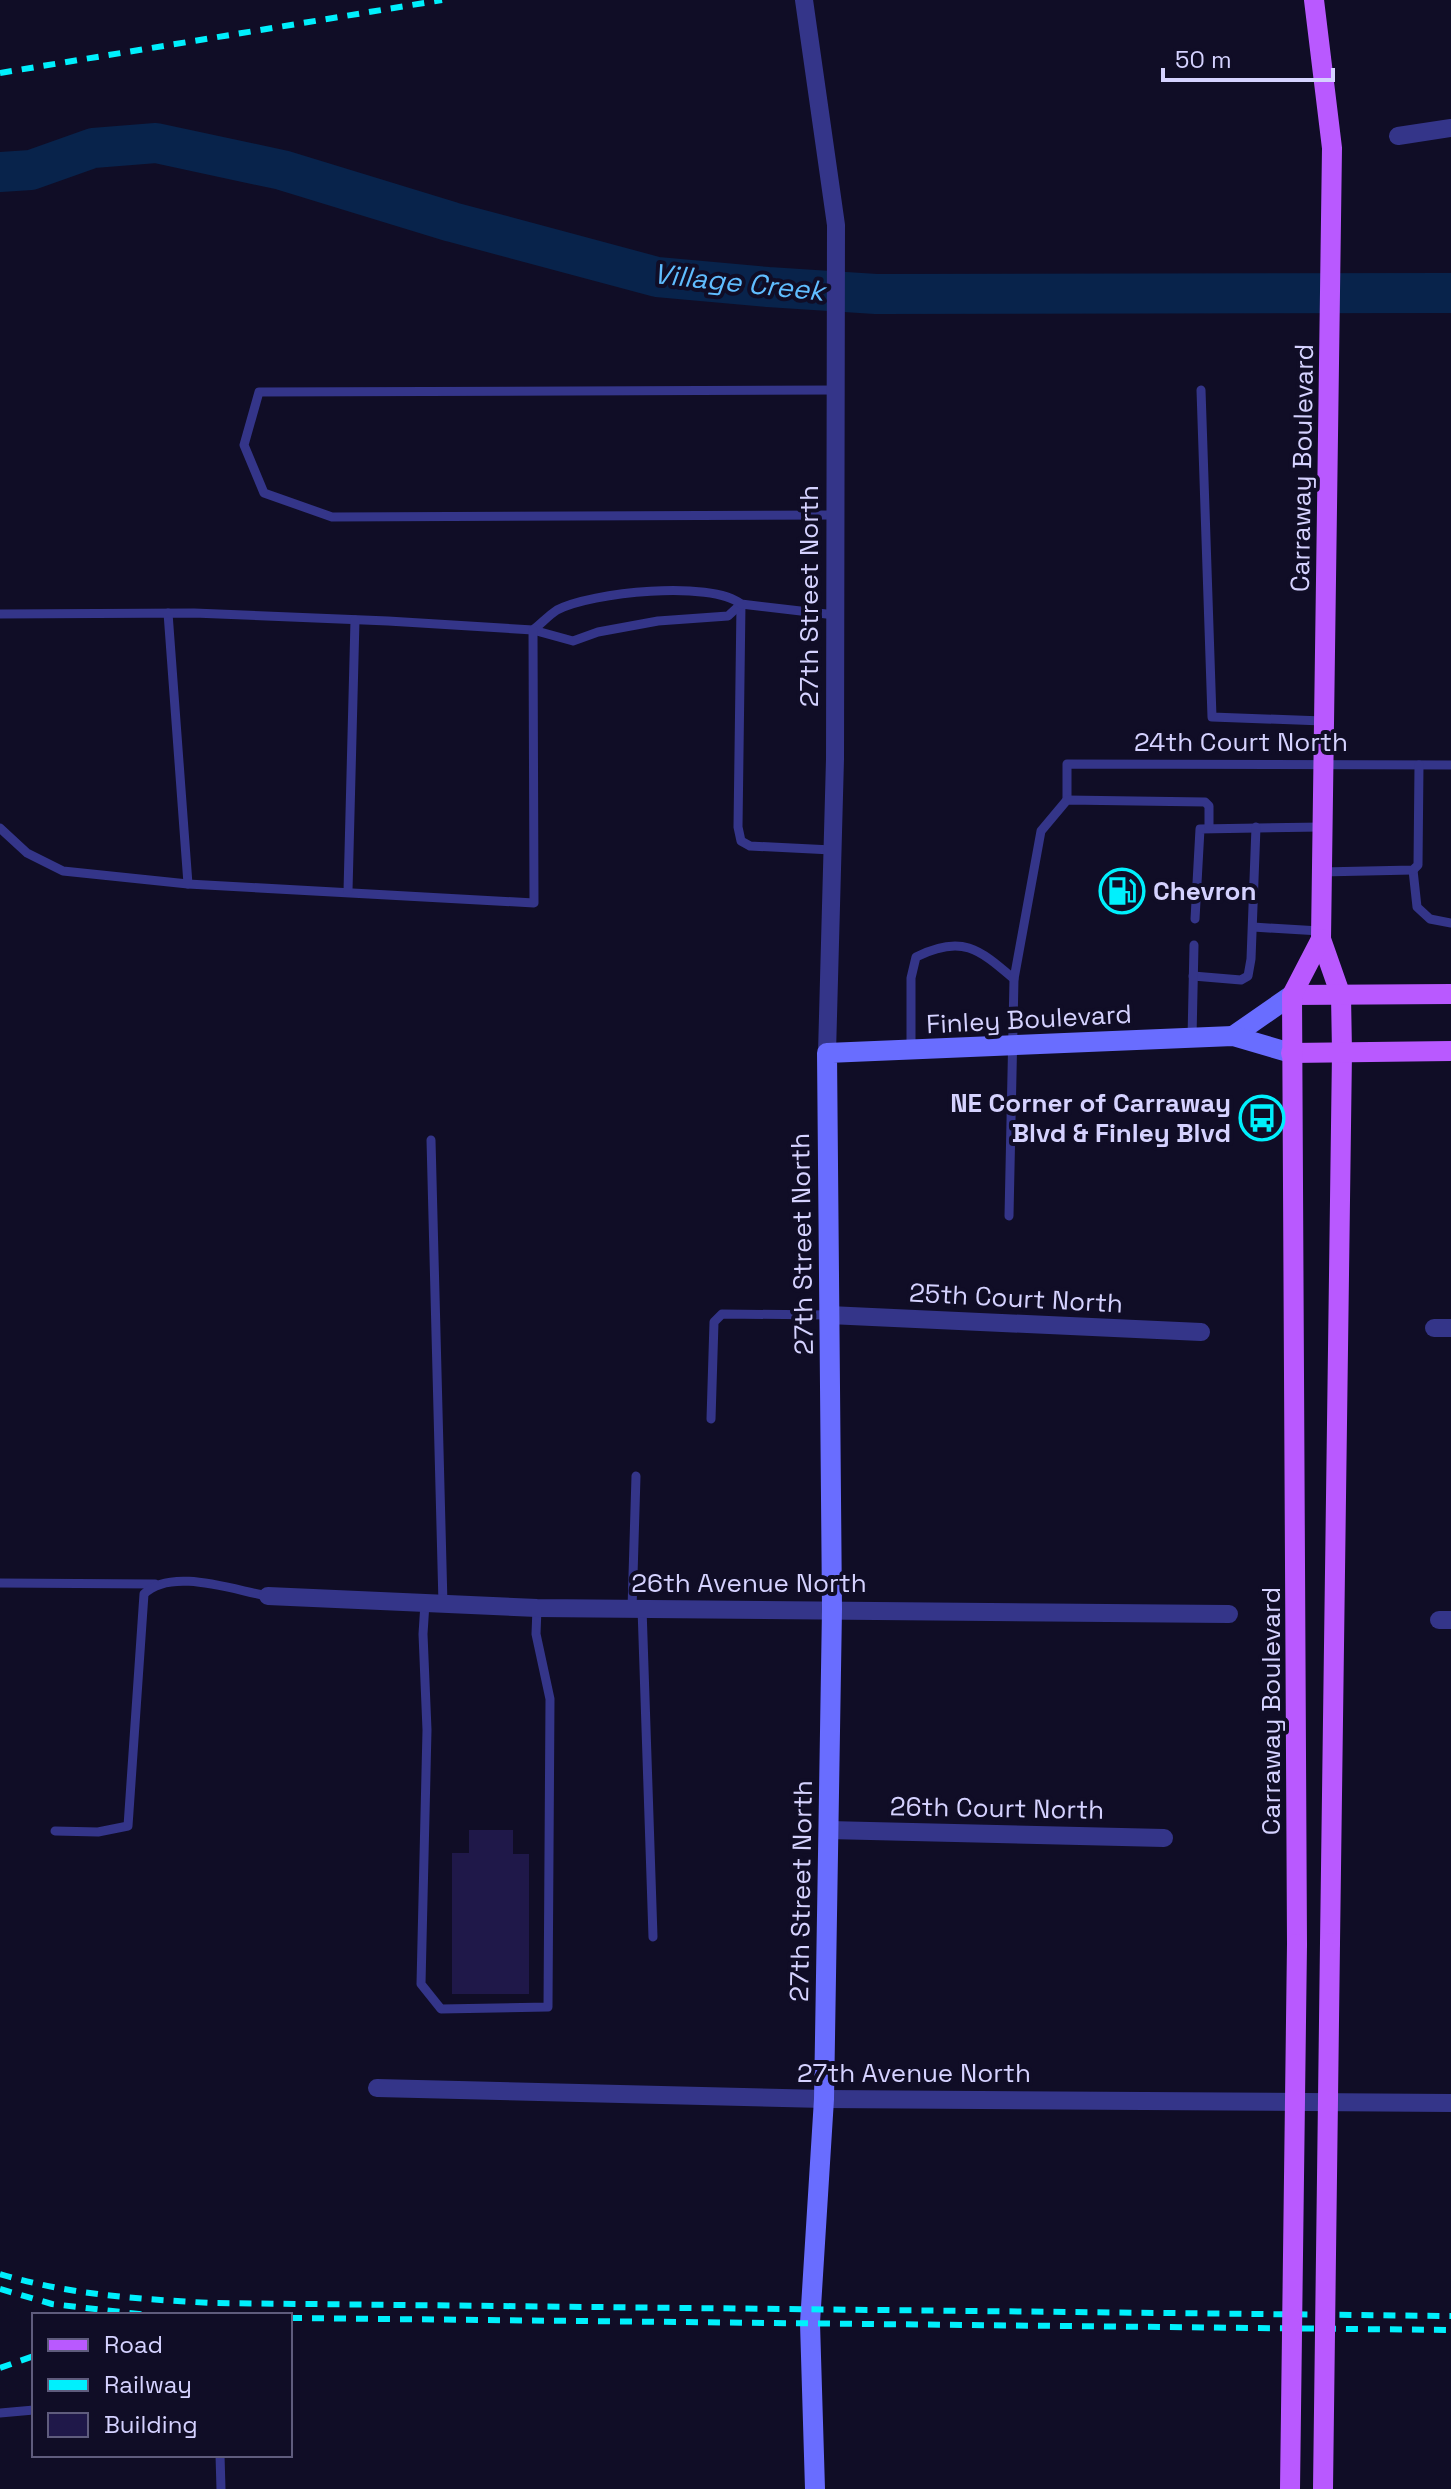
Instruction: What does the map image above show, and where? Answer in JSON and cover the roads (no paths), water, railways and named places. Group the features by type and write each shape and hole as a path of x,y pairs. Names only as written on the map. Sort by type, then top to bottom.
{"main road":[{"name":"Carraway Boulevard","path":"1314,0 1332,148 1320,935 1341,996 1342,1052 1323,2489"},
{"name":"Carraway Boulevard","path":"1290,2489 1297,1944 1292,995 1320,935"},
{"path":"1292,995 1451,994"},
{"name":"Finley Boulevard","path":"1291,1053 1451,1051"}],"street":[{"name":"27th Street North","path":"804,0 836,225 835,615 827,1053 832,1609 824,2099 810,2323 815,2489"},
{"path":"1398,136 1451,128"},
{"path":"1233,1036 1292,995"},
{"name":"Finley Boulevard","path":"827,1053 1233,1036 1291,1053"},
{"name":"25th Court North","path":"829,1315 1201,1332"},
{"name":"26th Avenue North","path":"268,1596 537,1608 1229,1614"},
{"name":"26th Court North","path":"828,1830 1164,1838"},
{"name":"27th Avenue North","path":"377,2088 824,2099 1451,2103"}],"lane":[{"path":"835,515 332,517 264,493 244,445 259,392 836,390"},
{"path":"1201,390 1212,717 1323,721"},
{"path":"533,630 558,610 620,594 705,592 732,596 741,604 835,615"},
{"path":"0,614 168,613 355,620 533,630 573,641 598,632 658,621 728,616 741,604"},
{"path":"741,604 738,827 741,841 750,846 832,850"},
{"path":"168,613 188,884"},
{"path":"348,891 355,620"},
{"path":"0,828 27,853 63,871 188,884 534,903 533,630"},
{"name":"24th Court North","path":"1067,800 1067,764 1451,765"},
{"path":"1419,765 1420,855 1413,870 1417,907 1430,919 1451,923"},
{"path":"1009,1216 1010,1046 1014,979 1041,831 1067,800 1205,802 1209,806 1209,826"},
{"path":"1195,919 1200,829 1209,826 1322,827"},
{"path":"1193,976 1241,980 1248,976 1256,827"},
{"path":"1321,872 1413,870"},
{"path":"1253,927 1320,935"},
{"path":"1192,1038 1194,945"},
{"path":"911,1050 911,978 916,957 937,946 980,950 1014,979"},
{"path":"431,1140 434,1604 423,1634 427,1730 421,1984 441,2009 548,2007 550,1699 536,1634 537,1608"},
{"path":"711,1419 714,1322 722,1314 829,1315"},
{"path":"636,1476 637,1608 653,1937"},
{"path":"0,1583 155,1584 181,1580 268,1596"},
{"path":"55,1831 98,1832 128,1826 144,1594 155,1584"},
{"path":"0,2413 32,2410"},
{"path":"220,2457 221,2489"}],"waterway":[{"name":"Village Creek","path":"0,172 31,170 93,148 156,143 282,170 452,222 657,277 768,287 876,294 1451,293"}],"railway":[{"path":"0,73 442,0"},
{"path":"0,2274 79,2291 211,2303 1451,2316"},
{"path":"0,2289 52,2304 130,2313"},
{"path":"292,2318 1451,2330"},
{"path":"0,2368 32,2357"}],"place":[{"name":"Chevron","path":"1122,891"},
{"name":"NE Corner of Carraway Blvd & Finley Blvd","path":"1262,1118"}]}
